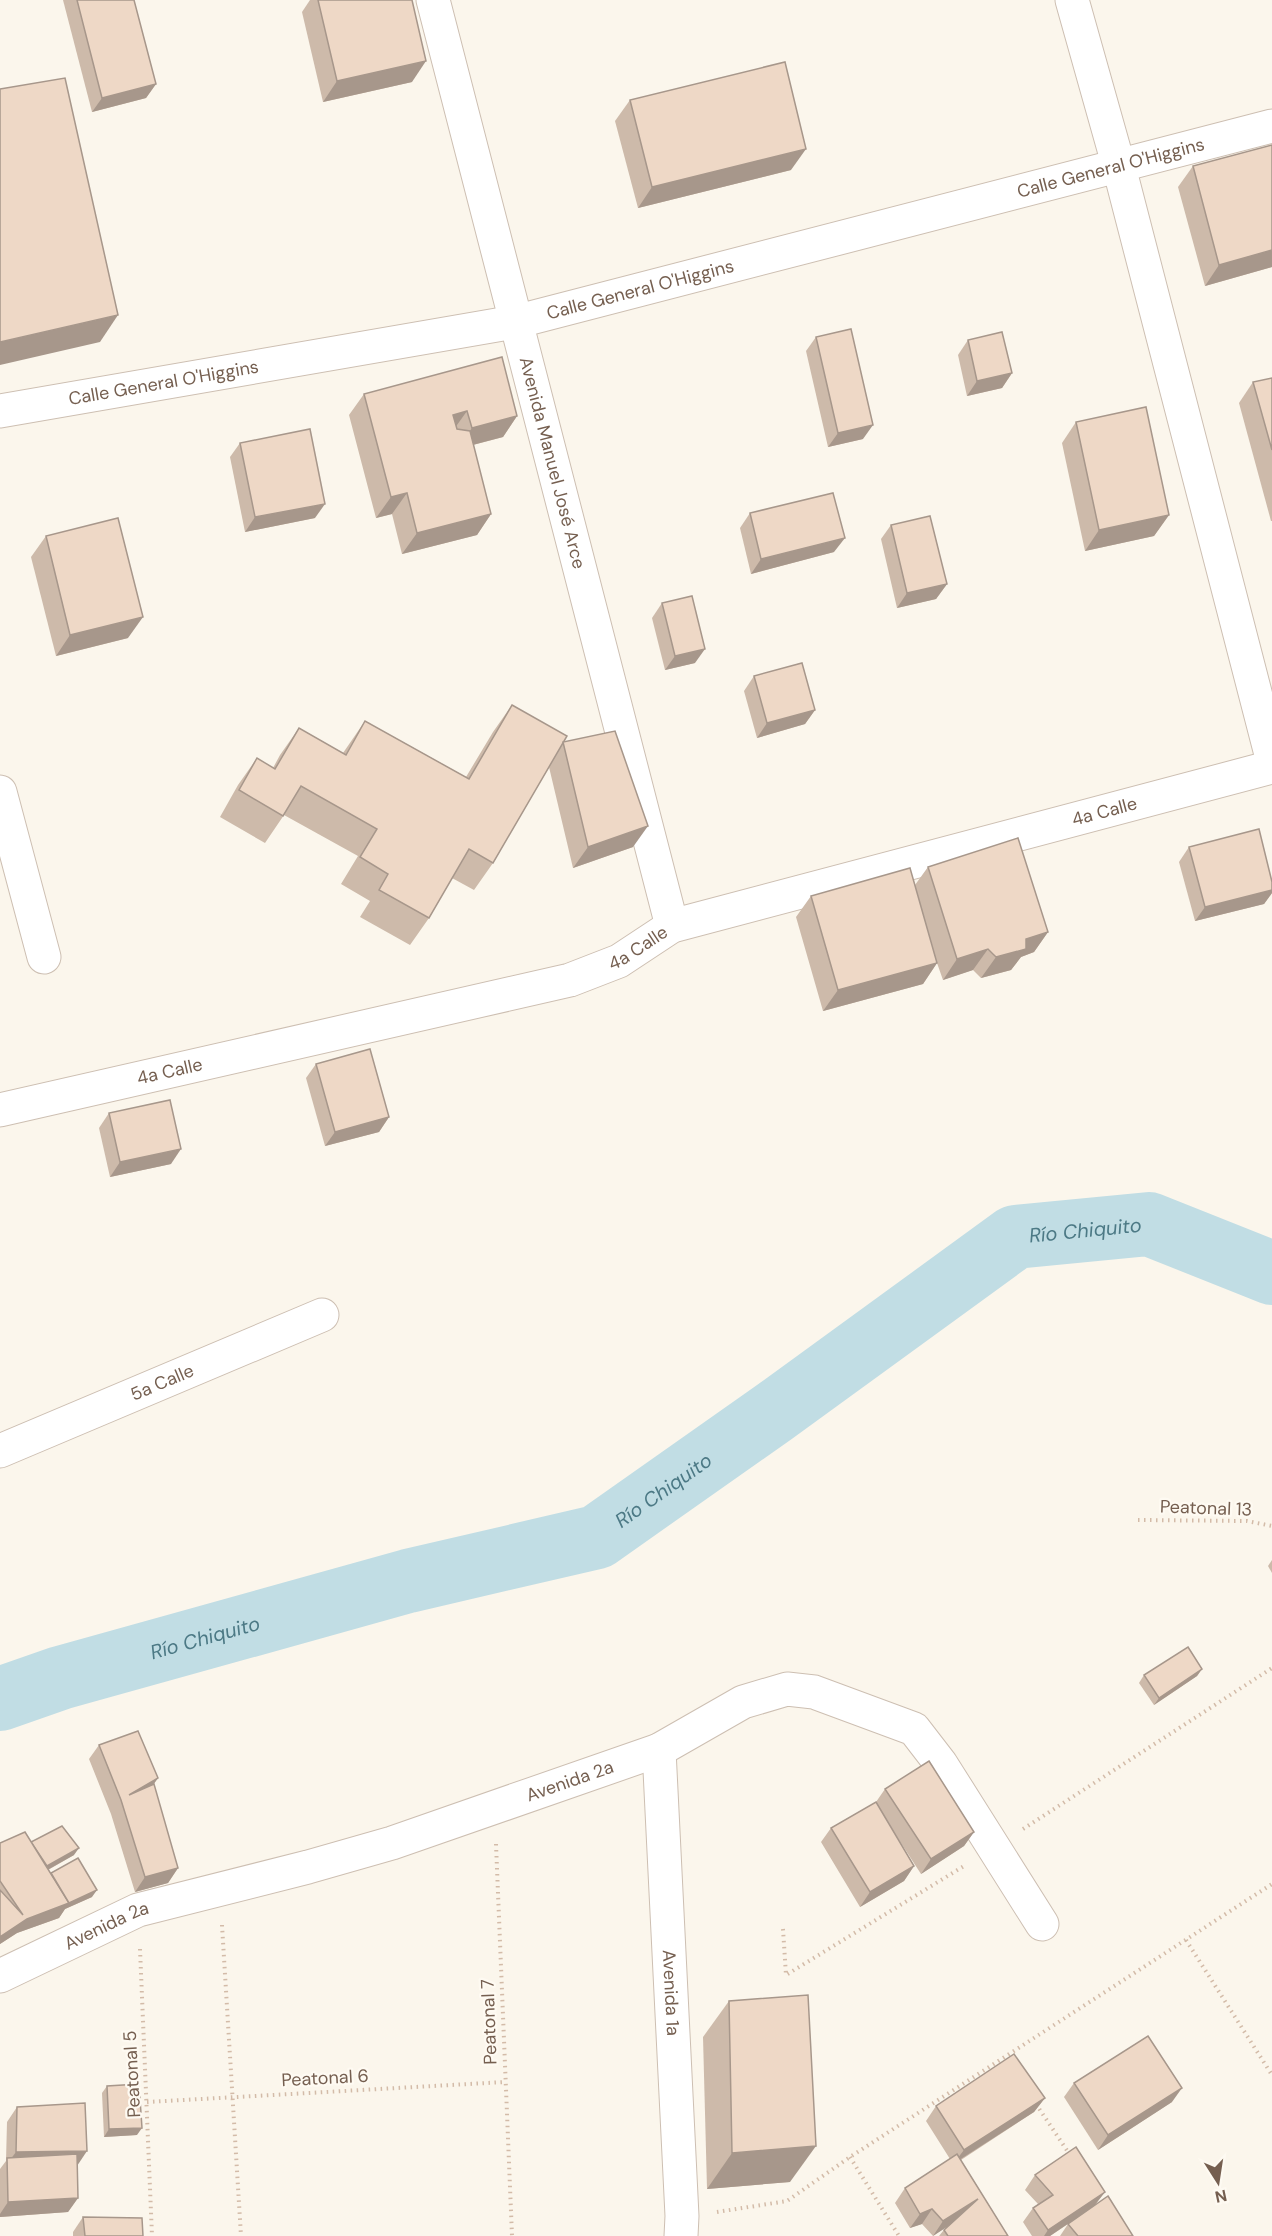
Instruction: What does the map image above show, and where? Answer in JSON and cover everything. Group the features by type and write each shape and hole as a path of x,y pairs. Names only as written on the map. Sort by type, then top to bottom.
{"street":[{"name":"Avenida Manuel José Arce","path":"434,0 672,926"},
{"path":"1072,0 1119,167 1272,758"},
{"name":"Calle General O'Higgins","path":"0,411 515,322 1272,126"},
{"name":"4a Calle","path":"0,1110 570,980 619,961 672,926 1272,767"},
{"path":"0,792 44,957"},
{"name":"5a Calle","path":"0,1451 322,1315"},
{"name":"Avenida 2a","path":"0,1976 138,1910 392,1843 658,1750 743,1702 787,1689 814,1692 914,1729 941,1764 1042,1924"},
{"name":"Avenida 1a","path":"658,1750 681,2226"}],"path":[{"name":"Peatonal 13","path":"1138,1520 1247,1521 1272,1526"},
{"path":"783,1929 786,1975 993,1848 1272,1668"},
{"name":"Peatonal 7","path":"494,1808 512,2236"},
{"path":"681,2226 787,2201 850,2157 1272,1884"},
{"path":"219,1890 241,2236"},
{"name":"Peatonal 5","path":"138,1910 153,2236"},
{"path":"1186,1940 1272,2075"},
{"name":"Peatonal 6","path":"147,2102 505,2082"},
{"path":"1032,2097 1071,2157"},
{"path":"850,2157 899,2236"}],"building":[{"path":"77,0 134,0 156,84 102,98"},
{"path":"318,0 412,0 426,61 337,81"},
{"path":"785,62 806,149 652,187 630,100"},
{"path":"65,78 118,315 0,342 0,89"},
{"path":"1272,145 1272,250 1219,265 1193,166"},
{"path":"851,329 873,425 838,433 816,337"},
{"path":"1002,332 1012,373 977,381 968,340"},
{"path":"502,357 517,416 472,428 467,411 453,415 457,429 470,431 491,514 417,533 407,493 391,497 364,394"},
{"path":"1272,378 1272,450 1253,382"},
{"path":"1146,407 1169,515 1099,530 1076,422"},
{"path":"310,429 325,504 255,517 240,443"},
{"path":"833,493 845,538 761,559 750,513"},
{"path":"930,516 947,584 907,593 891,525"},
{"path":"118,518 143,617 70,635 46,536"},
{"path":"692,596 705,649 675,656 662,603"},
{"path":"802,663 815,710 767,723 754,676"},
{"path":"512,705 567,736 493,863 469,849 429,918 379,890 388,874 360,857 377,829 301,786 283,816 239,790 257,758 275,769 299,728 346,755 365,721 469,779"},
{"path":"615,731 648,826 588,847 563,742"},
{"path":"1259,829 1272,890 1205,907 1189,847"},
{"path":"1018,838 1048,932 1026,939 1026,949 996,957 988,949 957,959 928,867"},
{"path":"910,868 937,963 838,990 811,896"},
{"path":"370,1049 389,1117 335,1132 316,1064"},
{"path":"170,1100 181,1149 120,1162 109,1113"},
{"path":"1188,1647 1202,1669 1159,1698 1144,1675"},
{"path":"138,1731 158,1778 129,1795 154,1784 178,1868 145,1877 121,1800 99,1745"},
{"path":"929,1761 974,1832 931,1859 885,1789"},
{"path":"876,1802 914,1866 870,1892 831,1828"},
{"path":"62,1826 79,1848 47,1866 31,1842"},
{"path":"25,1832 69,1903 27,1919 0,1937 0,1890 23,1915 0,1881 0,1843"},
{"path":"78,1858 97,1890 69,1903 51,1873"},
{"path":"808,1995 816,2146 732,2153 729,2001"},
{"path":"1148,2036 1182,2088 1108,2135 1074,2083"},
{"path":"1014,2054 1045,2098 964,2150 936,2106"},
{"path":"139,2084 142,2128 109,2129 107,2086"},
{"path":"85,2103 87,2151 16,2152 17,2107"},
{"path":"1076,2147 1105,2192 1048,2230 1033,2208 1053,2195 1035,2175"},
{"path":"77,2154 78,2198 8,2202 7,2158"},
{"path":"957,2154 1008,2236 948,2236 944,2230 978,2199 943,2221 932,2209 920,2214 905,2188"},
{"path":"1108,2196 1133,2236 1078,2236 1068,2224"},
{"path":"83,2217 142,2218 143,2236 85,2236"}],"waterway":[{"name":"Río Chiquito","path":"0,1699 60,1678 408,1581 597,1537 773,1413 1015,1237 1149,1224 1272,1273"}]}
